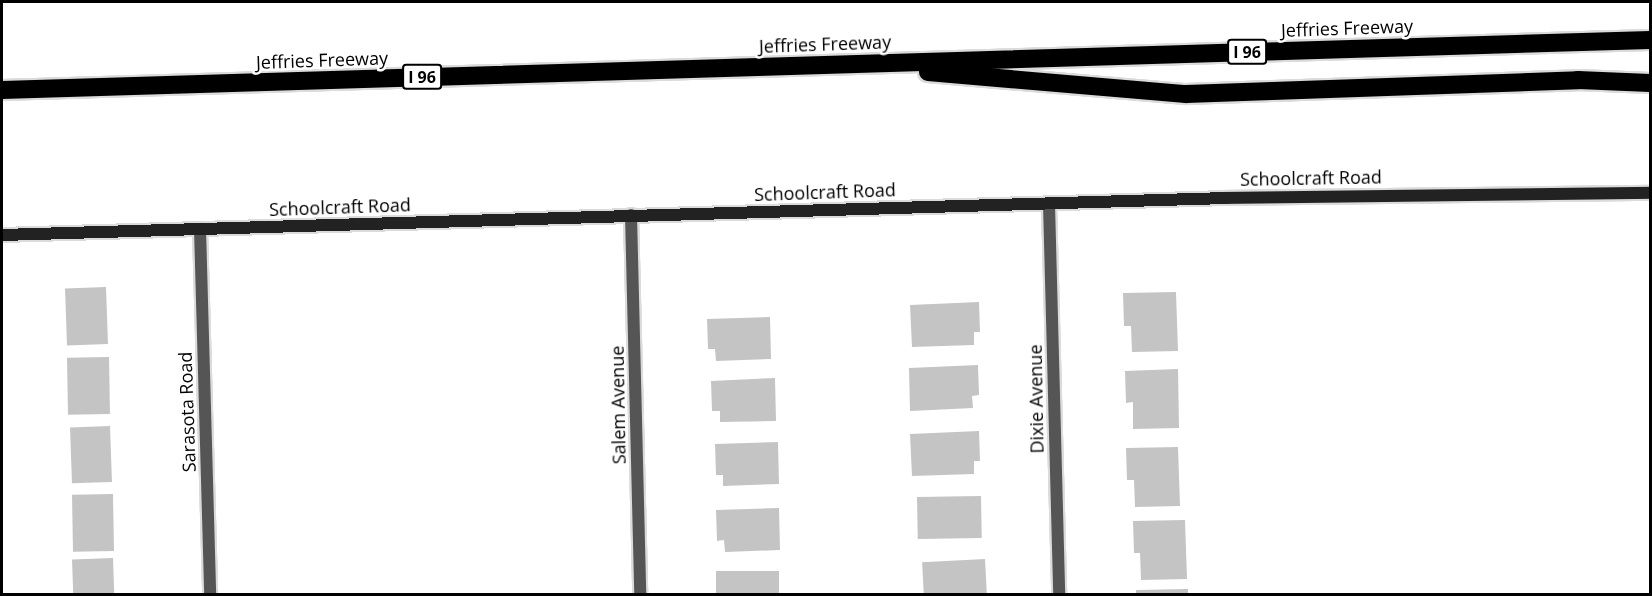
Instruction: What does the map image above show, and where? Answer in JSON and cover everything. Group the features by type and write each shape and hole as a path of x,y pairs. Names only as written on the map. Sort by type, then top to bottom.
{"highway":[{"name":"Jeffries Freeway","path":"2,90 1650,40"},
{"path":"843,65 1186,94 1578,81 1650,83"}],"main road":[{"name":"Schoolcraft Road","path":"2,236 631,215 1650,192"}],"street":[{"name":"Dixie Avenue","path":"1049,204 1059,594"},
{"name":"Salem Avenue","path":"631,215 640,594"},
{"name":"Sarasota Road","path":"200,229 210,594"}],"building":[{"path":"106,287 108,344 67,345 65,288"},
{"path":"1176,292 1178,351 1132,352 1131,326 1124,326 1123,293"},
{"path":"979,302 980,332 974,332 974,345 912,347 910,305"},
{"path":"770,317 771,359 716,361 715,349 708,349 707,319"},
{"path":"109,357 110,414 68,415 67,358"},
{"path":"978,365 979,395 972,396 973,408 910,411 909,368"},
{"path":"1178,369 1179,428 1133,429 1133,402 1126,403 1125,371"},
{"path":"775,378 776,421 720,422 720,411 712,411 711,381"},
{"path":"110,426 112,482 72,483 70,427"},
{"path":"979,431 980,461 974,461 974,474 912,476 910,434"},
{"path":"778,442 779,484 723,486 723,475 716,475 715,444"},
{"path":"1178,447 1180,506 1135,507 1134,480 1127,480 1126,448"},
{"path":"113,494 114,551 73,552 72,495"},
{"path":"981,496 982,538 918,539 917,497"},
{"path":"779,508 780,550 725,552 724,540 717,541 716,510"},
{"path":"1185,520 1187,579 1141,580 1140,553 1134,553 1133,521"},
{"path":"113,558 114,594 73,594 72,559"},
{"path":"985,559 987,594 924,594 922,562"},
{"path":"716,571 779,571 779,594 716,594"},
{"path":"1188,589 1188,594 1136,594 1136,590"}]}
